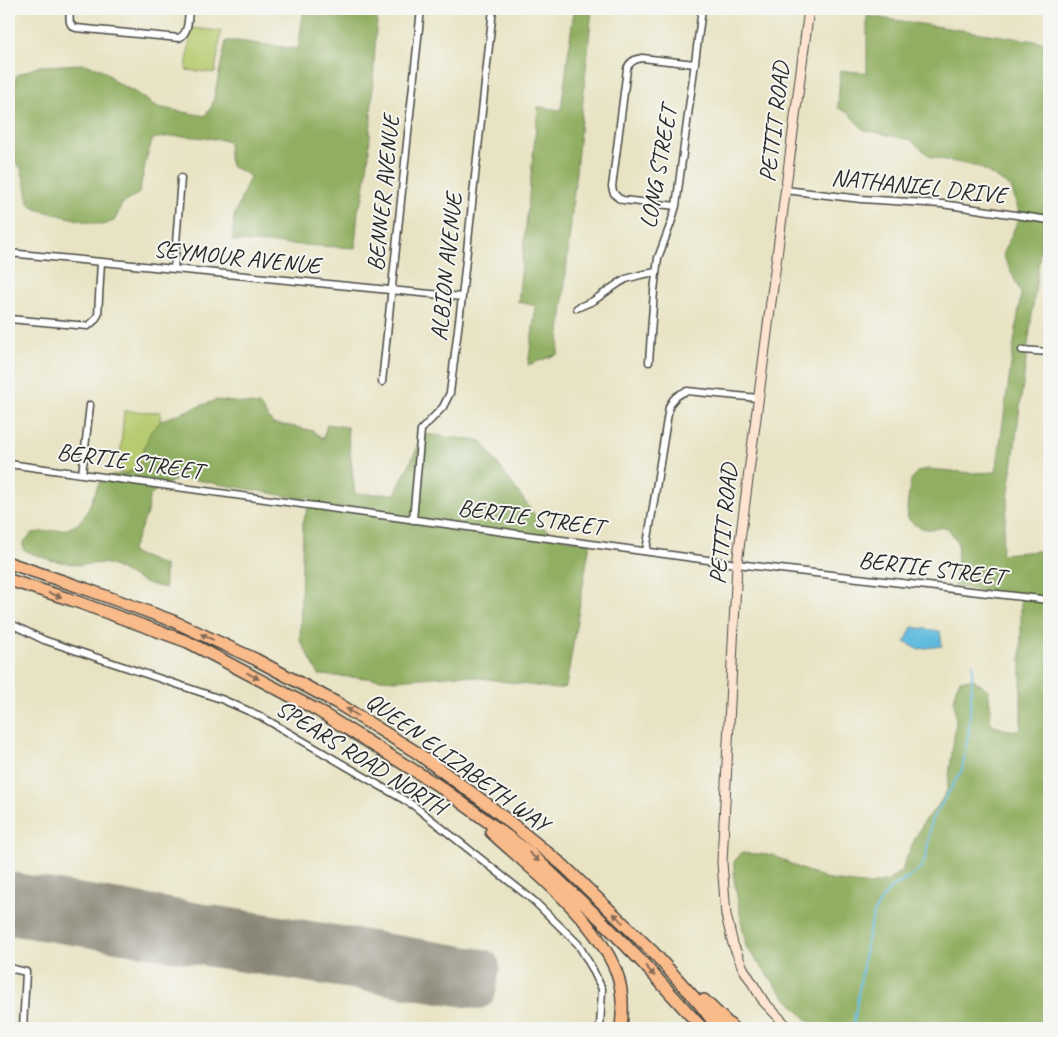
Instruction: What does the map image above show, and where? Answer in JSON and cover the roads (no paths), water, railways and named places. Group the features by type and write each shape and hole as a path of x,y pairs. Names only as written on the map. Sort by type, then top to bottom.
{"highway":[{"name":"QUEEN ELIZABETH WAY","path":"9,563 172,621 254,659 336,703 416,752 491,807 564,866 653,952 699,1003 718,1028"},
{"name":"QUEEN ELIZABETH WAY","path":"9,580 72,600 188,642 317,710 439,786 529,852 600,919 702,1028"},
{"path":"439,786 558,894 579,915 605,948 617,973 622,998 622,1028"},
{"path":"653,952 733,1028"}],"street":[{"path":"70,9 69,21 76,28 179,38 186,31 189,9"},
{"name":"BENNER AVENUE","path":"382,382 421,9"},
{"name":"ALBION AVENUE","path":"413,520 421,430 443,407 450,393 493,9"},
{"name":"LONG STREET","path":"649,362 658,258 676,206 702,9"},
{"name":"PETTIT ROAD","path":"789,1028 764,1002 743,968 733,944 726,915 722,862 737,564 808,9"},
{"path":"676,206 623,200 613,192 612,187 627,69 631,62 642,58 695,64"},
{"path":"174,270 181,178"},
{"name":"NATHANIEL DRIVE","path":"785,190 861,199 942,204 1049,220"},
{"name":"SEYMOUR AVENUE","path":"9,253 462,297"},
{"path":"9,319 88,326 94,322 98,315 101,262"},
{"path":"577,308 593,301 626,279 656,272"},
{"path":"1022,350 1049,352"},
{"path":"646,551 671,400 678,394 687,391 758,398"},
{"path":"82,474 90,405"},
{"name":"BERTIE STREET","path":"9,464 737,564 1049,600"},
{"name":"SPEARS ROAD NORTH","path":"9,623 44,640 221,699 260,716 413,805 534,901 578,944 602,989 600,1028"},
{"path":"9,968 26,972 23,1028"}],"water":[{"path":"912,627 940,631 942,646 918,649 905,642"}],"waterway":[{"path":"853,1028 867,940 874,913 883,897 892,887 920,869 926,857 931,821 962,770 969,729 973,664"}]}
